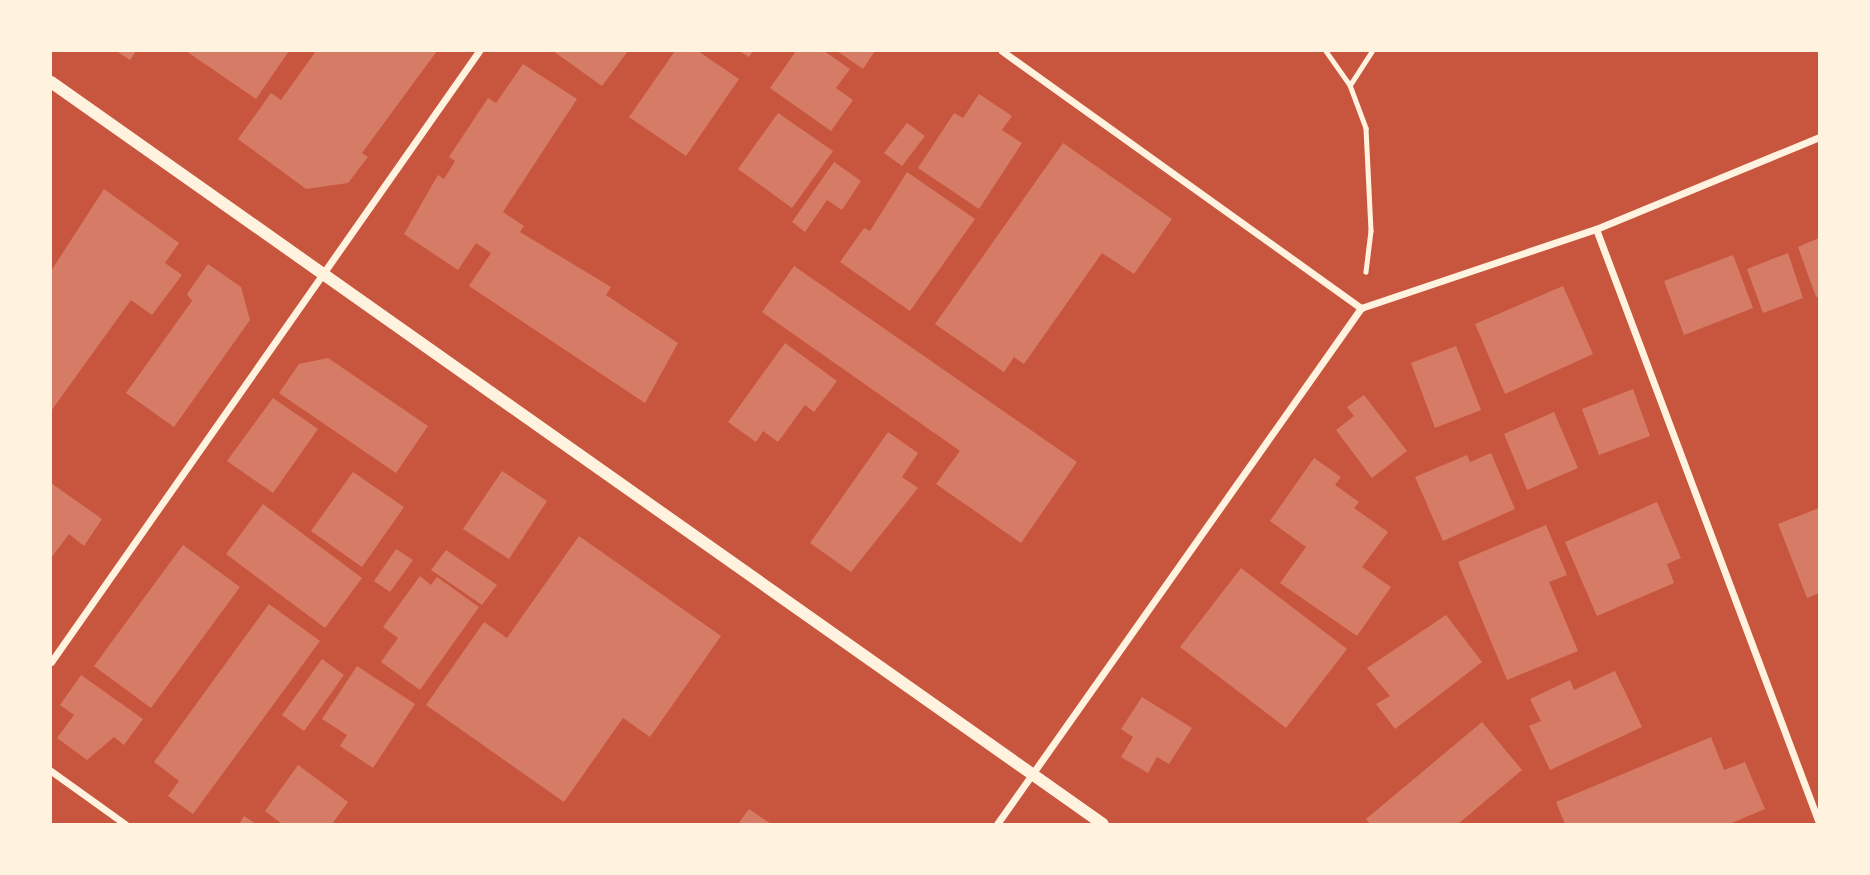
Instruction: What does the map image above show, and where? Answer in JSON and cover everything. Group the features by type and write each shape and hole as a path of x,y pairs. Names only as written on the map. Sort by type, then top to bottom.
{"street":[{"path":"51,662 478,51"},
{"path":"1002,51 1362,308"},
{"path":"51,82 1103,824"},
{"path":"997,824 1362,308 1596,229 1819,137"},
{"path":"1596,229 1819,823"},
{"path":"51,771 125,824"}],"path":[{"path":"1326,51 1350,85 1366,128 1371,170 1371,231 1362,308"},
{"path":"1350,85 1372,51"}],"building":[{"path":"116,51 136,51 130,60"},
{"path":"186,51 289,51 256,99"},
{"path":"316,51 437,51 362,153 368,157 348,183 306,189 238,139 271,93 281,100"},
{"path":"553,51 628,51 602,86"},
{"path":"675,51 698,51 739,79 686,156 629,117"},
{"path":"739,51 753,51 749,57"},
{"path":"796,51 824,51 850,69 836,88 853,100 831,131 770,88"},
{"path":"837,51 875,51 863,69"},
{"path":"523,64 577,99 503,212 524,226 520,232 611,287 606,295 678,343 645,403 469,286 491,253 476,243 458,270 404,234 438,175 444,179 455,161 449,157 488,98 496,103"},
{"path":"979,94 1012,116 1002,130 1022,143 979,209 918,168 954,113 963,118"},
{"path":"778,113 833,151 792,208 738,169"},
{"path":"907,123 925,136 902,166 884,153"},
{"path":"1063,143 1172,219 1134,274 1102,253 1024,364 1014,357 1004,372 935,324"},
{"path":"834,162 861,181 842,210 827,200 805,232 792,222"},
{"path":"907,172 975,219 910,311 840,262 864,228 870,231"},
{"path":"104,189 179,243 165,263 182,275 152,315 131,300 51,411 51,271"},
{"path":"1819,238 1819,296 1816,297 1798,247"},
{"path":"1788,253 1803,298 1763,313 1747,269"},
{"path":"1733,255 1753,308 1684,335 1664,281"},
{"path":"208,264 241,287 250,320 174,427 126,393 192,301 187,294"},
{"path":"794,266 1077,462 1021,543 936,484 960,451 762,312"},
{"path":"1563,286 1593,354 1505,394 1475,324"},
{"path":"785,343 837,381 814,412 805,405 778,442 763,431 756,442 728,422"},
{"path":"1456,346 1481,410 1435,428 1411,363"},
{"path":"328,358 428,426 396,473 279,393 299,364"},
{"path":"1633,389 1650,436 1599,455 1582,409"},
{"path":"1364,395 1407,451 1372,478 1336,430 1354,416 1347,407"},
{"path":"273,398 318,429 273,493 227,461"},
{"path":"1554,412 1578,468 1527,490 1504,434"},
{"path":"888,432 918,453 902,477 918,488 851,572 810,543"},
{"path":"1491,453 1515,509 1443,541 1415,477 1467,455 1470,462"},
{"path":"1314,458 1341,477 1335,485 1359,502 1354,508 1388,532 1362,567 1391,587 1357,636 1280,583 1306,547 1270,521"},
{"path":"502,471 547,501 509,559 463,529"},
{"path":"353,472 404,507 362,567 311,531"},
{"path":"51,483 102,519 84,546 69,534 51,558"},
{"path":"1657,502 1681,558 1667,564 1674,583 1597,616 1565,542"},
{"path":"263,504 362,578 325,628 226,554"},
{"path":"1819,508 1819,593 1807,598 1778,524"},
{"path":"1546,525 1567,575 1549,582 1578,651 1507,680 1458,562"},
{"path":"579,536 721,636 650,737 623,718 564,802 426,705 484,622 507,638"},
{"path":"183,545 240,587 151,708 94,666"},
{"path":"396,549 413,560 390,592 374,581"},
{"path":"446,550 497,585 482,605 431,570"},
{"path":"1241,568 1347,649 1286,728 1180,647"},
{"path":"420,576 431,585 437,577 479,607 420,690 381,662 398,638 383,627"},
{"path":"269,604 320,641 193,814 168,796 179,781 154,762"},
{"path":"1446,615 1482,662 1395,729 1376,704 1390,696 1367,668"},
{"path":"322,659 344,675 304,731 282,715"},
{"path":"357,666 415,704 373,768 340,746 347,735 322,719"},
{"path":"1615,671 1642,727 1550,770 1529,726 1541,721 1530,699 1570,680 1574,690"},
{"path":"81,675 143,719 124,745 114,737 87,760 57,738 74,715 60,705"},
{"path":"1142,697 1192,728 1169,764 1157,757 1148,773 1121,757 1133,737 1121,729"},
{"path":"1482,722 1522,770 1458,824 1370,824 1366,819"},
{"path":"1711,737 1724,770 1745,762 1765,809 1729,824 1565,824 1556,802"},
{"path":"298,765 348,802 332,824 282,824 265,811"},
{"path":"749,809 771,824 738,824"},
{"path":"244,816 256,824 239,824"}]}
